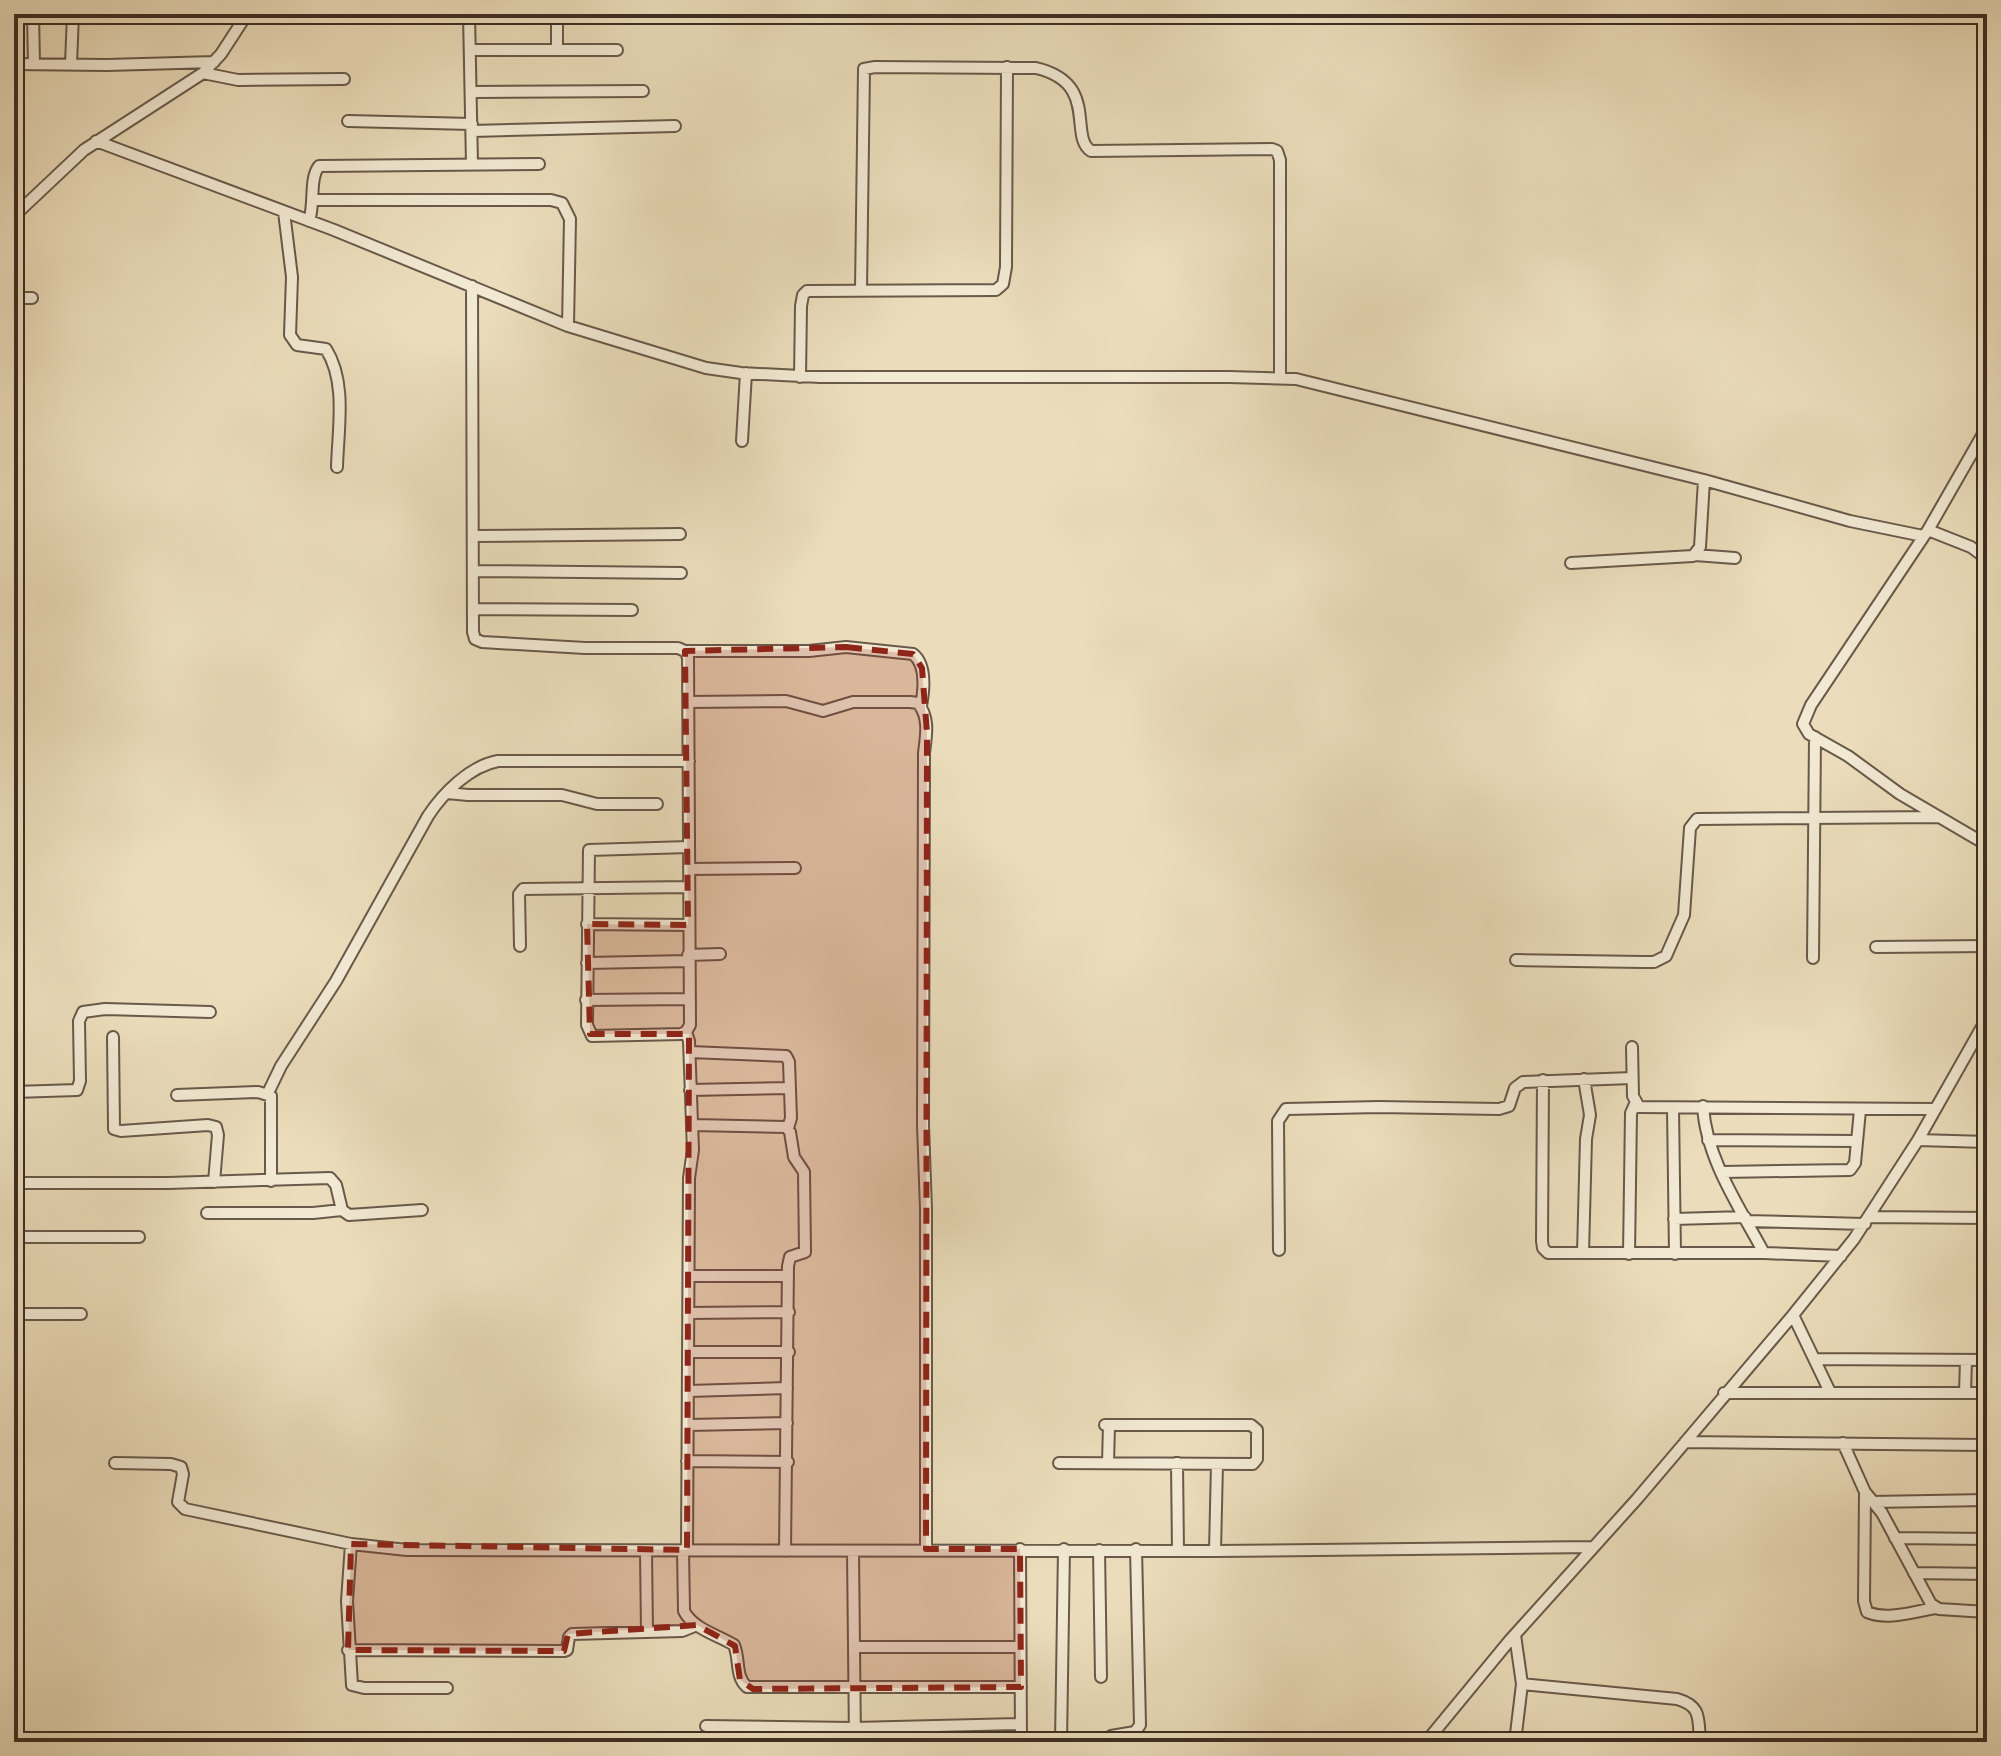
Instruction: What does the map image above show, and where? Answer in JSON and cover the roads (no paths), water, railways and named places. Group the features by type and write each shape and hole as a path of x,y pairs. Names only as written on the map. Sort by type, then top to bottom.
{"street":[{"path":"33,14 34,64"},
{"path":"71,64 73,14"},
{"path":"469,14 472,164"},
{"path":"14,216 96,141 203,73 246,15 621,16"},
{"path":"557,15 557,49"},
{"path":"471,50 617,50"},
{"path":"14,64 214,62"},
{"path":"861,289 864,69 1007,67 1043,70 1066,84 1078,100 1083,142 1091,151 1277,151 1280,160 1282,261 1280,377"},
{"path":"800,377 801,306 803,295 813,289 996,290 1003,284 1006,267 1007,67"},
{"path":"203,73 238,80 344,79"},
{"path":"472,92 643,91"},
{"path":"348,121 472,128 675,126"},
{"path":"96,141 309,221 568,326 680,361 746,373 800,377 1280,377 1360,393 1577,451 1704,480 1850,521 1955,539 1987,559"},
{"path":"309,221 314,200 314,174 319,166 539,164"},
{"path":"314,200 557,201 565,207 570,219 568,326"},
{"path":"284,212 292,277 290,335 297,345 326,349 336,368 337,467"},
{"path":"472,286 474,636 482,642 585,648 678,648 685,651 809,651 846,647 913,654 919,659 922,668 921,706 927,733 924,753 922,968 926,1549"},
{"path":"14,298 32,298"},
{"path":"742,441 746,373"},
{"path":"1987,427 1926,533 1807,713 1804,727 1900,794 1987,845"},
{"path":"1695,555 1700,547 1704,480"},
{"path":"473,536 680,534"},
{"path":"1571,563 1695,555 1735,558"},
{"path":"473,571 681,573"},
{"path":"473,609 632,610"},
{"path":"685,651 690,678 690,1025 686,1032 690,1052 693,1125 689,1178 689,1391 684,1611 690,1621 734,1645 740,1680 747,1687 1021,1687"},
{"path":"689,702 786,701 823,711 861,702 910,702 921,706"},
{"path":"1813,958 1815,737"},
{"path":"268,1093 281,1066 336,981 428,816 447,793 474,771 498,761 689,761"},
{"path":"447,793 562,795 597,804 657,804"},
{"path":"1516,960 1595,963 1663,959 1669,952 1685,911 1690,828 1694,821 1940,817"},
{"path":"686,1032 592,1036 587,1025 586,1000 587,854 592,849 689,847"},
{"path":"689,869 795,868"},
{"path":"520,946 521,890 689,887"},
{"path":"587,924 688,925"},
{"path":"1876,947 1987,946"},
{"path":"587,963 720,954"},
{"path":"586,1000 689,999"},
{"path":"14,1092 77,1090 80,1081 79,1021 83,1012 105,1009 210,1012"},
{"path":"1426,1742 1841,1256 1918,1140 1987,1018"},
{"path":"113,1037 114,1129 216,1127 214,1182"},
{"path":"1629,1254 1631,1113 1635,1104 1632,1047"},
{"path":"690,1052 784,1055 789,1062 791,1118 788,1128 794,1157 804,1172 806,1249 804,1254 789,1260 785,1551"},
{"path":"1279,1250 1278,1121 1286,1109 1502,1109 1509,1106 1520,1084 1543,1080 1632,1078"},
{"path":"1583,1253 1586,1139 1590,1115 1584,1079"},
{"path":"1543,1080 1542,1245 1548,1253 1841,1256"},
{"path":"690,1090 790,1088"},
{"path":"177,1095 268,1093"},
{"path":"268,1093 272,1100 271,1181"},
{"path":"1635,1104 1639,1107 1673,1108 1935,1109"},
{"path":"1703,1106 1708,1140 1764,1253"},
{"path":"1673,1108 1675,1254"},
{"path":"1722,1172 1847,1171 1854,1167 1860,1110"},
{"path":"693,1125 788,1128"},
{"path":"1708,1140 1857,1141"},
{"path":"1918,1140 1987,1142"},
{"path":"14,1183 330,1178 336,1185 342,1210"},
{"path":"207,1213 342,1210 349,1215 422,1210"},
{"path":"1674,1219 1987,1218"},
{"path":"14,1237 139,1237"},
{"path":"689,1276 788,1276"},
{"path":"689,1313 789,1312"},
{"path":"14,1314 81,1314"},
{"path":"1793,1315 1830,1392"},
{"path":"689,1352 789,1352"},
{"path":"1816,1359 1987,1360"},
{"path":"1965,1393 1966,1360"},
{"path":"689,1391 787,1388"},
{"path":"1724,1393 1987,1395"},
{"path":"688,1425 787,1423"},
{"path":"1685,1442 1986,1445 1987,1424"},
{"path":"1059,1463 1217,1464 1255,1463 1257,1430 1254,1427 1107,1425 1108,1463"},
{"path":"1843,1443 1865,1492 1882,1513 1936,1608"},
{"path":"687,1461 788,1462"},
{"path":"115,1463 181,1467 183,1474 178,1502 185,1509 351,1544 407,1550 1215,1551 1593,1547"},
{"path":"1177,1463 1178,1551"},
{"path":"1215,1551 1217,1464"},
{"path":"1865,1492 1864,1601 1867,1612 1890,1615 1936,1608 1987,1612"},
{"path":"1872,1502 1987,1500"},
{"path":"1895,1538 1987,1539"},
{"path":"351,1544 348,1650 350,1679 354,1687 447,1688"},
{"path":"1020,1549 1021,1742"},
{"path":"1061,1742 1064,1549"},
{"path":"1105,1742 1111,1736 1135,1732 1140,1725 1136,1549"},
{"path":"1099,1550 1101,1677"},
{"path":"646,1551 647,1632"},
{"path":"853,1551 855,1742"},
{"path":"1914,1573 1987,1574"},
{"path":"348,1650 564,1651 572,1634 682,1631 697,1625"},
{"path":"1515,1635 1522,1684 1515,1742"},
{"path":"854,1647 1020,1647"},
{"path":"1522,1684 1677,1699 1690,1703 1697,1711 1700,1742"},
{"path":"706,1726 854,1728 1021,1724"}]}
